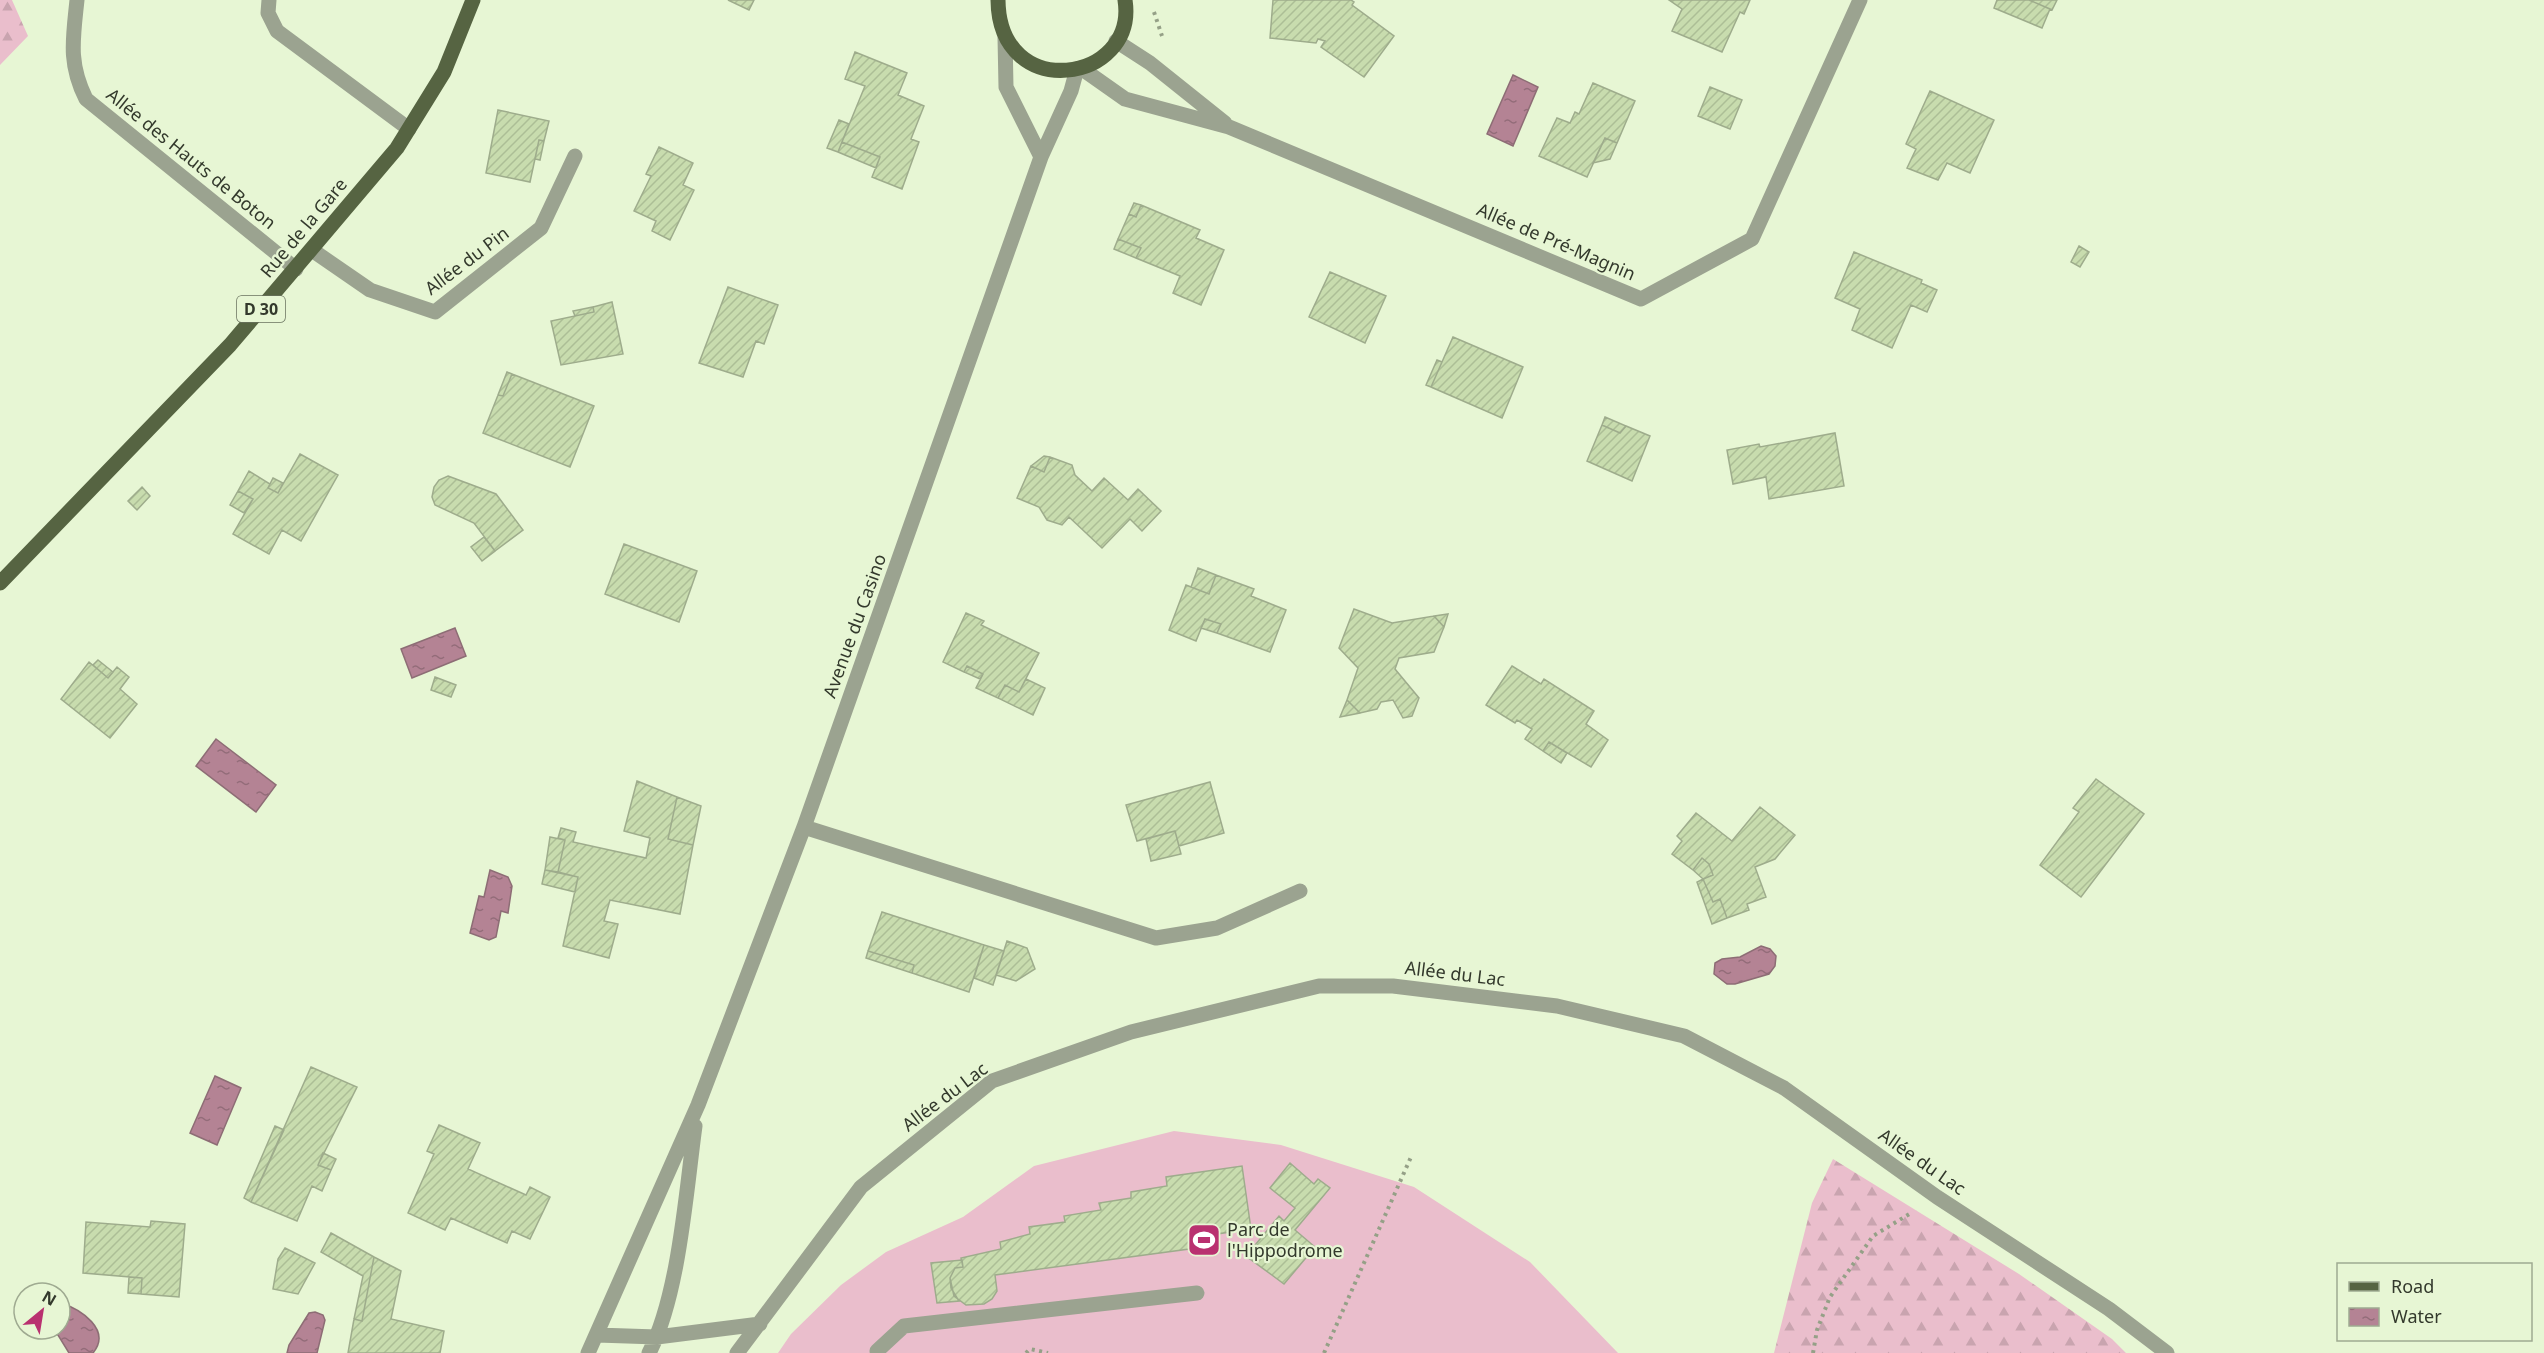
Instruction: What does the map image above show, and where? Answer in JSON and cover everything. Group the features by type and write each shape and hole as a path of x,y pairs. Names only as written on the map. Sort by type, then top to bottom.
{"main road":[{"name":"Rue de la Gare","path":"0,583 230,345 397,148 444,72 473,0"},
{"path":"998,0 999,20 1005,37 1018,54 1035,66 1056,71 1079,69 1095,62 1116,41 1124,22 1125,0"}],"street":[{"name":"Allée des Hauts de Boton","path":"77,0 72,52 75,78 86,99 296,269"},
{"path":"269,0 268,13 277,31 409,129"},
{"name":"Allée de Pré-Magnin","path":"1079,69 1125,99 1229,127 1641,299 1752,239 1860,0"},
{"path":"1005,37 1006,87 1041,157"},
{"name":"Allée de Pré-Magnin","path":"1116,41 1150,63 1229,127"},
{"name":"Avenue du Casino","path":"698,1106 804,827 1041,157 1079,69"},
{"name":"Allée du Pin","path":"312,250 370,290 435,312 541,228 575,156"},
{"path":"804,827 1156,938 1217,928 1300,891"},
{"name":"Allée du Lac","path":"737,1353 861,1186 992,1081 1131,1032 1319,986 1393,986 1557,1006 1684,1036 1784,1088 1937,1197 2109,1309 2167,1353"},
{"path":"588,1353 698,1106"},
{"path":"649,1353 657,1337 676,1258 698,1106"},
{"path":"877,1351 904,1326 1197,1293"},
{"path":"597,1335 657,1337 760,1324"}],"path":[{"path":"1324,1353 1411,1157"},
{"path":"1813,1353 1818,1330 1830,1297 1873,1236 1937,1197"},
{"path":"1026,1353 1030,1349 1048,1353"}],"green space":[{"path":"0,0 12,0 28,36 0,65"},
{"name":"Parc de l'Hippodrome","path":"1174,1131 1281,1145 1414,1187 1530,1262 1618,1353 778,1353 791,1334 841,1285 886,1252 963,1217 1034,1166"},
{"path":"1833,1159 2019,1274 2112,1339 2126,1353 1774,1353 1812,1203"}],"water":[{"path":"1513,75 1538,87 1513,146 1487,134"},
{"path":"455,628 466,656 412,678 401,649"},
{"path":"216,739 276,785 256,812 196,766"},
{"path":"490,870 508,877 512,886 508,913 501,911 496,937 489,940 470,933 479,896 484,897"},
{"path":"1761,946 1770,949 1776,956 1775,966 1769,974 1735,984 1727,984 1714,974 1715,963 1722,959 1740,957"},
{"path":"215,1076 241,1088 217,1145 190,1133"},
{"path":"72,1308 92,1322 99,1336 93,1353 69,1353 62,1341 72,1341"},
{"path":"315,1312 323,1315 325,1320 317,1353 287,1353 289,1345 309,1313"}],"building":[{"path":"728,0 754,0 749,10"},
{"path":"1273,0 1351,0 1354,2 1352,5 1394,36 1364,77 1321,47 1325,41 1318,39 1316,43 1270,38"},
{"path":"1669,0 1750,0 1744,14 1740,12 1722,52 1672,31 1682,9"},
{"path":"1997,0 2029,0 2050,9 2042,28 1994,8"},
{"path":"2029,0 2057,0 2052,10"},
{"path":"855,52 907,73 898,95 924,106 911,139 919,142 902,189 872,177 880,157 842,142 865,86 845,79"},
{"path":"1593,83 1635,101 1617,143 1605,138 1587,177 1539,156 1557,118 1570,123 1575,112 1579,114"},
{"path":"1710,87 1742,100 1730,129 1698,116"},
{"path":"1930,91 1994,120 1970,173 1947,163 1938,180 1907,168 1916,149 1906,144"},
{"path":"498,110 549,121 544,141 539,140 530,182 486,173"},
{"path":"839,120 849,124 838,152 827,148"},
{"path":"1605,138 1617,143 1610,159 1593,163"},
{"path":"539,140 544,141 540,160 535,159"},
{"path":"842,142 880,157 876,168 838,152"},
{"path":"659,147 693,163 683,185 694,190 670,240 652,231 656,221 634,211 651,176 646,174"},
{"path":"1134,203 1141,205 1136,217 1129,214"},
{"path":"1141,205 1200,230 1196,238 1224,250 1201,305 1173,293 1180,276 1136,258 1141,248 1118,239 1129,214 1136,217"},
{"path":"1118,239 1141,248 1136,258 1114,249"},
{"path":"2079,246 2089,252 2080,267 2071,262"},
{"path":"1854,252 1922,280 1921,283 1937,290 1927,312 1911,305 1892,348 1852,330 1860,309 1835,298"},
{"path":"1330,272 1386,296 1365,343 1309,317"},
{"path":"728,287 778,305 764,344 756,341 743,377 699,363"},
{"path":"612,302 623,354 561,365 551,321 594,312 593,307"},
{"path":"593,307 594,312 575,316 573,311"},
{"path":"1453,337 1523,367 1502,418 1431,387"},
{"path":"1437,360 1442,362 1431,387 1426,385"},
{"path":"507,372 512,374 503,396 498,395"},
{"path":"512,374 594,406 570,467 483,433 498,395 503,396"},
{"path":"1605,417 1626,426 1620,433 1602,425"},
{"path":"1602,425 1620,433 1626,426 1650,436 1632,481 1587,461"},
{"path":"1835,433 1844,486 1769,499 1766,477 1733,484 1727,450 1759,444 1760,447"},
{"path":"300,454 338,475 301,541 282,530 269,554 233,534 253,499 238,491 249,471 270,484 268,488 278,493"},
{"path":"1044,456 1050,457 1044,472 1031,466"},
{"path":"1050,457 1072,465 1075,475 1092,491 1104,478 1128,500 1138,489 1161,511 1142,531 1130,519 1102,548 1069,517 1062,525 1047,520 1039,507 1017,498 1031,466 1044,472"},
{"path":"448,476 496,494 523,530 495,551 474,523 435,505 432,497 434,487 439,480"},
{"path":"273,478 283,483 278,493 268,488"},
{"path":"142,487 150,496 137,510 128,501"},
{"path":"238,491 253,499 244,513 230,505"},
{"path":"484,537 495,551 482,561 471,547"},
{"path":"624,544 697,571 679,622 605,594"},
{"path":"1198,568 1216,575 1209,594 1191,587"},
{"path":"1216,575 1254,589 1251,596 1286,610 1270,652 1217,633 1221,624 1205,619 1196,641 1169,630 1186,585 1209,594"},
{"path":"1354,609 1392,623 1434,616 1444,627 1434,652 1399,658 1395,669 1419,698 1412,716 1403,718 1393,700 1381,702 1377,709 1360,713 1347,700 1358,668 1339,648"},
{"path":"966,613 984,621 981,625 1039,653 1019,692 1005,685 998,698 976,688 983,674 967,666 964,672 943,662"},
{"path":"1448,614 1444,627 1434,616"},
{"path":"1205,619 1221,624 1217,633 1201,628"},
{"path":"98,660 113,672 108,678 93,665"},
{"path":"89,662 108,678 117,667 129,677 120,689 137,704 110,738 61,699"},
{"path":"967,666 983,674 980,679 964,672"},
{"path":"1512,666 1541,684 1544,679 1594,711 1586,724 1608,740 1591,767 1549,742 1543,751 1525,739 1532,729 1517,720 1515,723 1486,705"},
{"path":"435,677 456,685 451,697 431,690"},
{"path":"1026,679 1045,688 1033,715 998,698 1005,685 1019,692"},
{"path":"1347,700 1360,713 1340,717"},
{"path":"1549,742 1567,753 1561,763 1543,751"},
{"path":"2096,779 2144,814 2081,897 2040,865 2079,812 2073,808"},
{"path":"637,781 677,797 668,839 693,845 680,914 610,900 604,921 618,924 609,958 563,946 578,877 558,872 565,840 558,838 561,828 576,832 573,842 646,858 650,838 624,831"},
{"path":"1210,782 1224,833 1179,846 1175,831 1137,841 1126,805"},
{"path":"677,797 701,806 693,845 668,839"},
{"path":"1760,807 1795,835 1775,859 1755,867 1766,897 1747,904 1749,910 1727,918 1720,899 1713,902 1703,879 1713,875 1709,864 1702,858 1693,870 1672,854 1682,841 1677,836 1696,813 1732,841"},
{"path":"1175,831 1181,854 1151,861 1146,839"},
{"path":"550,837 565,840 558,872 545,870"},
{"path":"1702,858 1709,864 1713,875 1703,879 1693,870"},
{"path":"545,870 578,877 575,892 542,884"},
{"path":"1703,879 1713,902 1720,899 1727,918 1712,924 1697,882"},
{"path":"882,912 984,945 969,992 912,973 914,965 868,951"},
{"path":"1007,941 1027,948 1035,969 1016,981 996,975"},
{"path":"984,945 1004,951 993,985 974,978"},
{"path":"868,951 914,965 912,973 866,958"},
{"path":"311,1067 357,1087 318,1165 331,1170 322,1191 312,1186 297,1221 251,1202"},
{"path":"439,1125 480,1143 468,1169 526,1195 530,1187 550,1197 530,1239 512,1231 507,1243 451,1218 445,1230 408,1213 434,1154 427,1151"},
{"path":"275,1126 284,1130 251,1202 244,1198"},
{"path":"323,1153 336,1159 331,1170 318,1165"},
{"path":"1290,1163 1314,1184 1318,1179 1330,1188 1295,1230 1315,1247 1284,1284 1246,1256 1279,1216 1284,1221 1295,1208 1270,1188"},
{"path":"1242,1166 1251,1229 1217,1234 1219,1245 995,1275 997,1291 992,1299 984,1304 966,1305 954,1296 950,1278 955,1268 963,1267 961,1258 1001,1249 1000,1242 1030,1234 1029,1227 1065,1222 1064,1216 1101,1210 1099,1203 1131,1198 1131,1192 1167,1186 1166,1177"},
{"path":"151,1221 185,1224 179,1297 141,1294 142,1278 83,1273 86,1222 150,1227"},
{"path":"331,1233 374,1257 362,1321 354,1319 363,1276 321,1252"},
{"path":"285,1248 315,1263 298,1294 273,1289 278,1259"},
{"path":"374,1257 401,1271 391,1319 444,1331 440,1353 348,1353 354,1319 362,1321"},
{"path":"962,1260 963,1267 955,1268 950,1278 951,1288 959,1301 937,1303 931,1263"},
{"path":"129,1277 142,1278 141,1294 128,1293"}],"place":[{"name":"Parc de l'Hippodrome","path":"1204,1240"}]}
